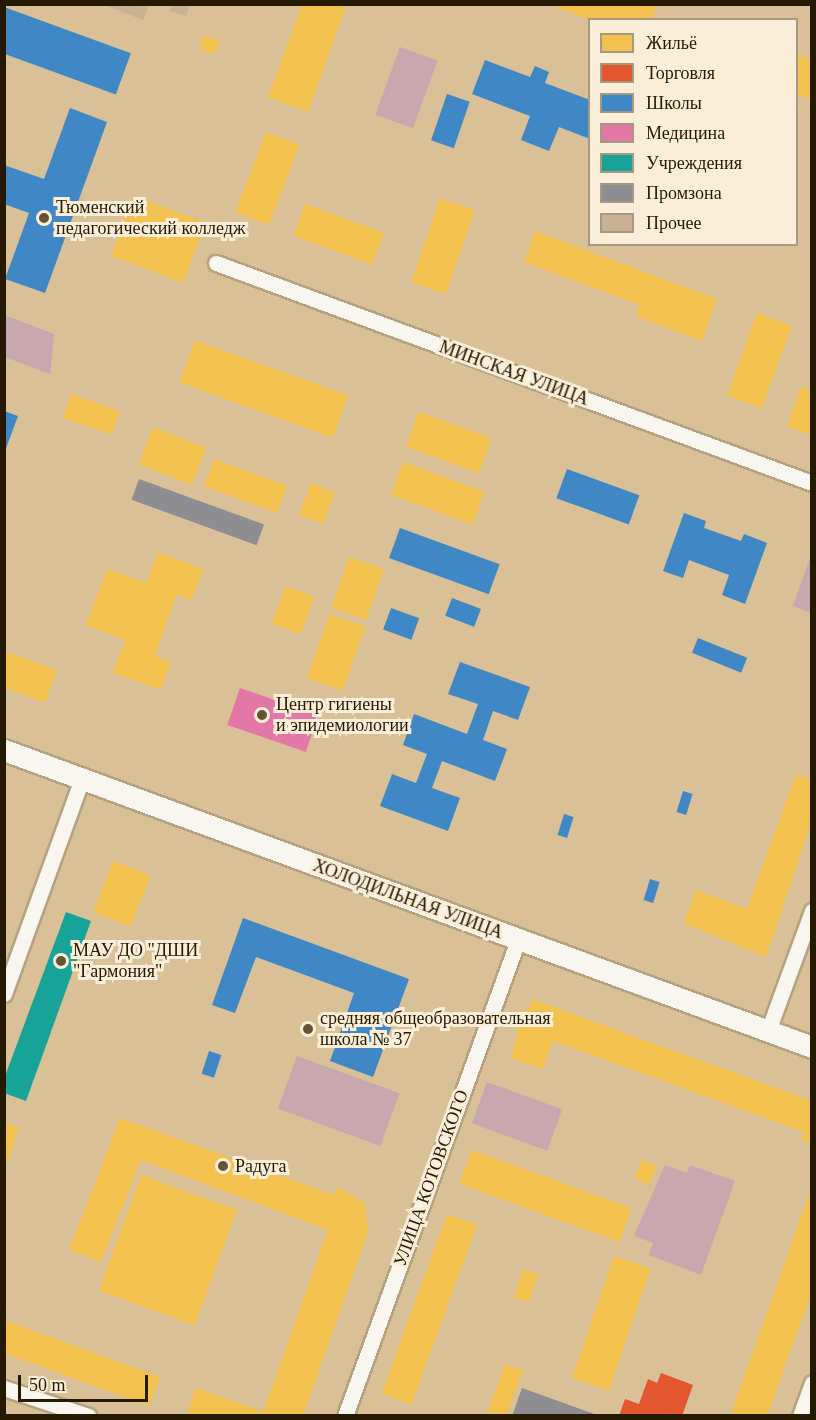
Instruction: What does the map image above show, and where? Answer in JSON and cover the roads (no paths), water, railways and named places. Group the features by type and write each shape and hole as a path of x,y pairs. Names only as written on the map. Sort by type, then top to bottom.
{"street":[{"name":"МИНСКАЯ УЛИЦА","path":"216,263 812,483"},
{"name":"ХОЛОДИЛЬНАЯ УЛИЦА","path":"4,750 812,1047"},
{"path":"4,994 82,779"},
{"path":"768,1031 812,911"},
{"name":"УЛИЦА КОТОВСКОГО","path":"345,1416 518,940"},
{"path":"800,1416 812,1383"},
{"path":"4,1388 88,1416"}],"place":[{"name":"Тюменский педагогический колледж","path":"44,218"},
{"name":"Центр гигиены и эпидемиологии","path":"262,715"},
{"name":"МАУ ДО \"ДШИ \"Гармония\"","path":"61,961"},
{"name":"средняя общеобразовательная школа № 37","path":"308,1029"},
{"name":"Радуга","path":"223,1166"}]}
